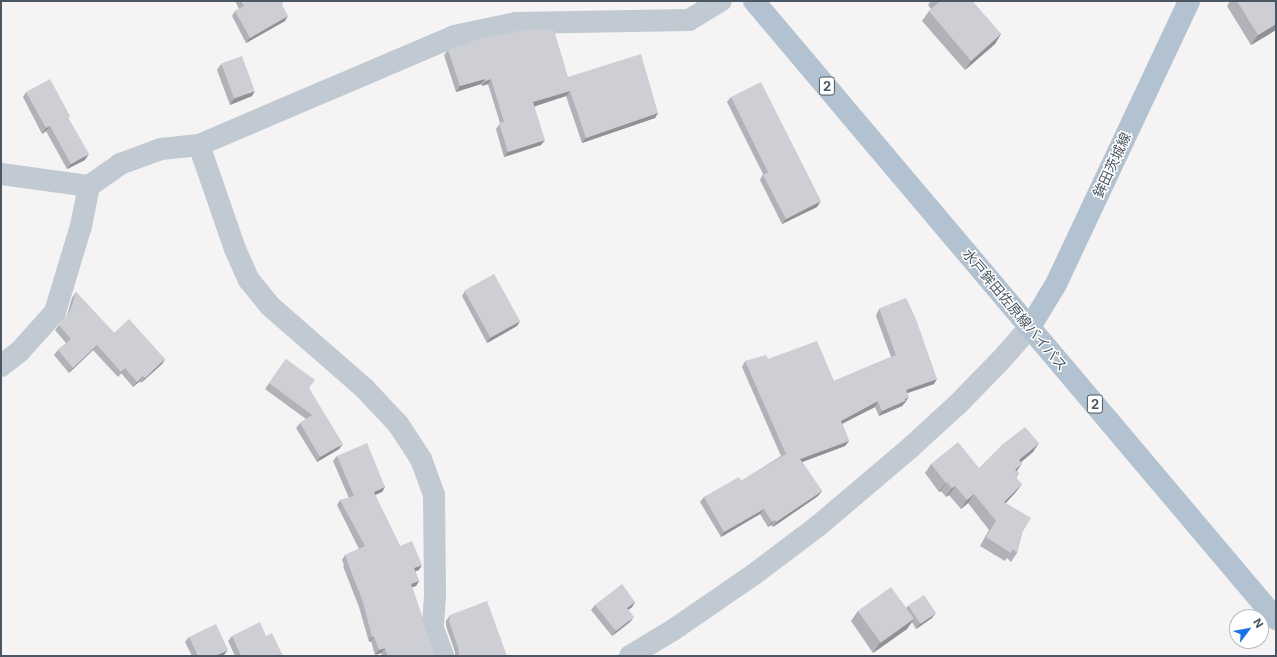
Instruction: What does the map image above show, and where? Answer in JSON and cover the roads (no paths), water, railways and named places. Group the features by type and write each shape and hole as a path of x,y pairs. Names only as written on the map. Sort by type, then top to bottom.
{"main road":[{"name":"水戸鉾田佐原線バイパス","path":"754,1 1275,618"},
{"name":"鉾田茨城線","path":"1030,327 1056,284 1190,1"}],"street":[{"path":"1,174 89,186 120,164 161,149 199,145 454,36 516,23 689,20 721,1"},
{"path":"199,145 235,249 249,280 270,306 365,389 398,424 421,459 434,495 435,596 433,628 443,656"},
{"path":"1,366 20,351 55,312 81,226 89,186"},
{"path":"630,656 673,630 818,526 911,447 959,403 1000,361 1030,327"}]}
